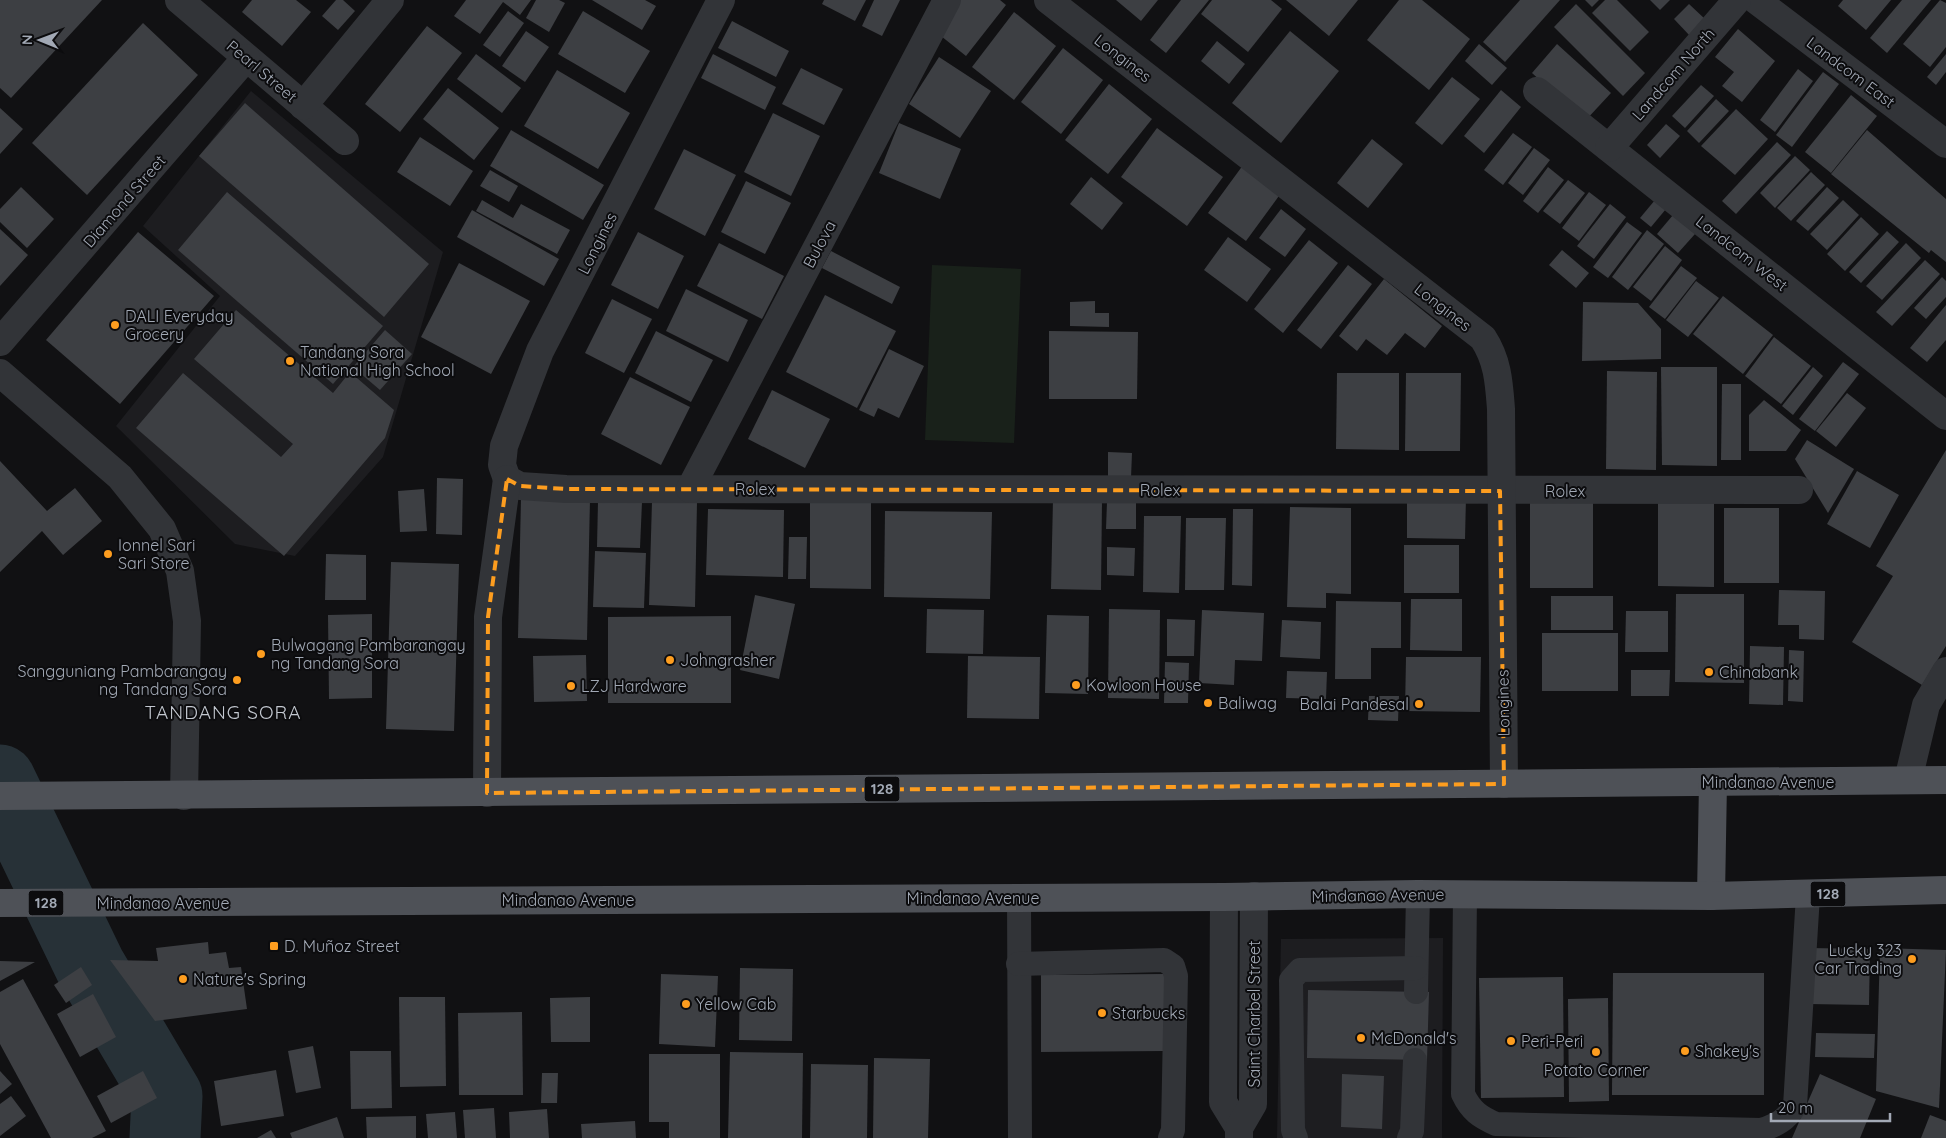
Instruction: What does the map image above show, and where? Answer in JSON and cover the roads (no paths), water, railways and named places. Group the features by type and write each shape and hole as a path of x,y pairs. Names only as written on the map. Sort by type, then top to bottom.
{"main road":[{"name":"Mindanao Avenue","path":"0,796 184,796 1946,780"},
{"path":"1711,896 1713,782"},
{"name":"Mindanao Avenue","path":"0,903 1224,897 1418,894 1711,896 1946,890"}],"street":[{"name":"Pearl Street","path":"179,0 345,141"},
{"path":"303,106 390,0"},
{"name":"Longines","path":"487,793 488,617 514,482 502,466 504,446 540,351 721,0"},
{"name":"Bulova","path":"690,489 947,0"},
{"name":"Longines","path":"1048,0 1484,338 1492,353 1498,371 1501,409 1500,491 1504,784"},
{"name":"Landcom North","path":"1609,148 1737,0"},
{"name":"Landcom East","path":"1756,0 1946,144"},
{"name":"Diamond Street","path":"0,342 246,58"},
{"name":"Landcom West","path":"1537,91 1946,416"},
{"path":"0,373 120,477 162,529 180,571 187,622 184,796"},
{"name":"Rolex","path":"514,482 566,489 1799,490"},
{"path":"1908,780 1926,705 1946,671"},
{"name":"Saint Charbel Street","path":"1239,1133 1254,1104 1254,896"},
{"name":"Saint Charbel Street","path":"1224,897 1223,1102 1239,1133"}],"lane":[{"path":"1296,1138 1292,1130 1290,980 1300,970 1416,980 1418,894"},
{"path":"1464,894 1463,1094 1469,1106 1480,1117 1496,1124 1761,1130 1777,1125 1788,1117 1795,1106 1808,894"},
{"path":"1019,898 1020,1138"},
{"path":"1018,964 1164,960 1173,966 1176,976 1173,1130 1170,1138"},
{"path":"1409,1138 1412,1131 1415,1060"}],"waterway":[{"path":"0,780 90,966 167,1096 165,1138"}],"place":[{"name":"DALI Everyday Grocery","path":"115,325"},
{"name":"Tandang Sora National High School","path":"290,361"},
{"name":"Ionnel Sari Sari Store","path":"108,554"},
{"name":"Bulwagang Pambarangay ng Tandang Sora","path":"261,654"},
{"name":"Johngrasher","path":"670,660"},
{"name":"Chinabank","path":"1709,672"},
{"name":"Sangguniang Pambarangay ng Tandang Sora","path":"237,680"},
{"name":"Kowloon House","path":"1076,685"},
{"name":"LZJ Hardware","path":"571,686"},
{"name":"Baliwag","path":"1208,703"},
{"name":"Balai Pandesal","path":"1419,704"},
{"name":"D. Muñoz Street","path":"274,946"},
{"name":"Lucky 323 Car Trading","path":"1912,959"},
{"name":"Nature's Spring","path":"183,979"},
{"name":"Yellow Cab","path":"686,1004"},
{"name":"Starbucks","path":"1102,1013"},
{"name":"McDonald's","path":"1361,1038"},
{"name":"Peri-Peri","path":"1511,1041"},
{"name":"Shakey's","path":"1685,1051"},
{"name":"Potato Corner","path":"1596,1052"}],"district":[{"name":"TANDANG SORA","path":"223,712"}]}
